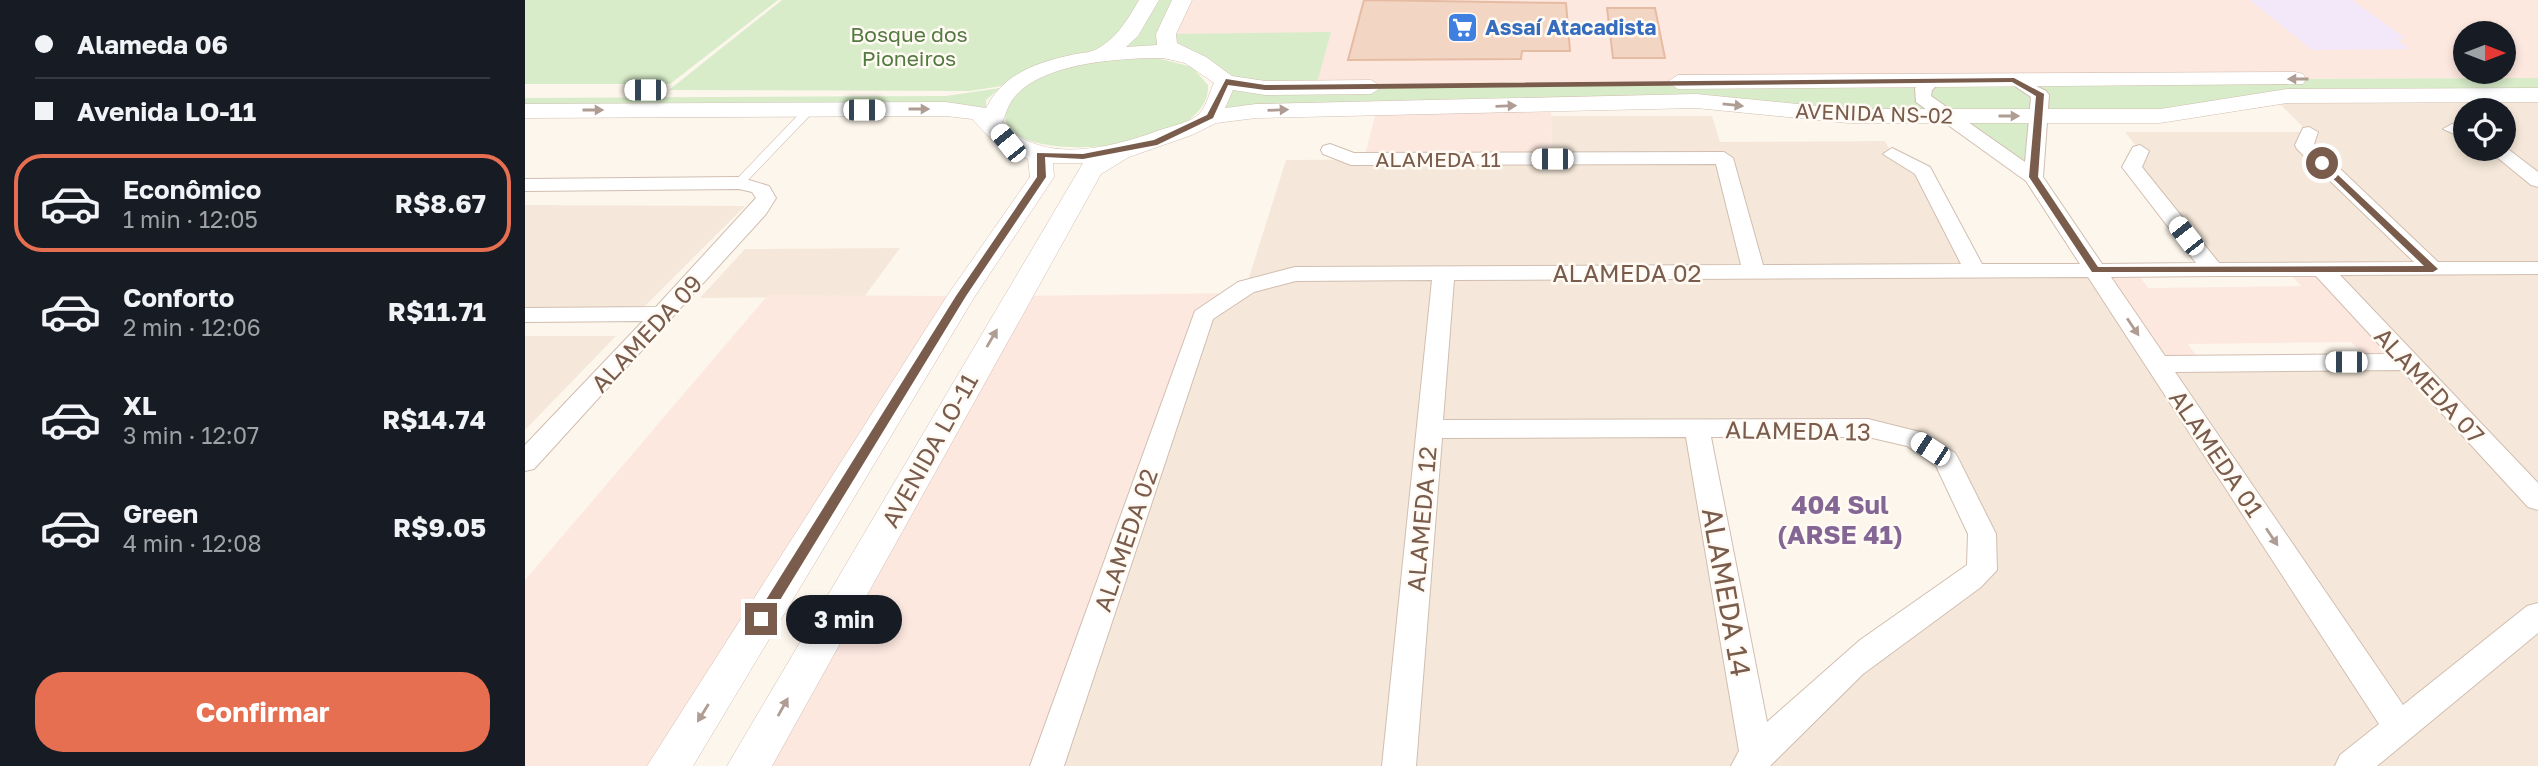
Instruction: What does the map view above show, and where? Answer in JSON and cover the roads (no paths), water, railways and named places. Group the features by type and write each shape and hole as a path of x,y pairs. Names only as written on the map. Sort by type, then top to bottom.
{"street":[{"path":"1105,54 1131,32 1149,0"},
{"path":"1182,0 1166,34 1167,46 1206,65 1226,82 1210,117"},
{"path":"525,91 975,90 1014,84 1066,62 1105,54 1179,54"},
{"name":"AVENIDA NS-02","path":"1226,82 1265,88 1934,80 2538,78"},
{"name":"ALAMEDA 01","path":"1934,80 1924,88 1923,98 2033,177 2400,729"},
{"path":"2014,80 2040,94 2033,177"},
{"path":"991,122 996,107 1014,84"},
{"name":"AVENIDA NS-02","path":"1125,150 1157,142 1210,117 1269,111 1696,101 1848,116 2160,116 2287,96 2538,95"},
{"path":"525,111 946,109 979,113 991,122 1008,143 1040,155 1083,156 1125,150"},
{"path":"2309,132 2304,145 2433,269"},
{"name":"AVENIDA LO-11","path":"749,766 1091,169 1125,150"},
{"name":"ALAMEDA 11","path":"1330,150 1352,159 1724,158 1754,272"},
{"path":"2140,151 2132,167 2213,270"},
{"name":"AVENIDA LO-11","path":"669,766 961,296 1042,177 1040,155"},
{"path":"1892,155 1923,171 1975,271"},
{"path":"2512,161 2538,181"},
{"path":"525,186 739,183"},
{"name":"ALAMEDA 09","path":"525,462 665,314 764,201 763,190 756,184 739,183"},
{"name":"ALAMEDA 02","path":"1047,766 1203,316 1246,287 1296,274 2538,268"},
{"name":"ALAMEDA 07","path":"2322,269 2538,500"},
{"name":"ALAMEDA 12","path":"1399,766 1444,273"},
{"path":"525,315 665,314"},
{"path":"2158,364 2409,362"},
{"name":"ALAMEDA 13","path":"1429,429 1868,428 1915,439 1946,460 1982,534 1982,570 1952,596 1879,644 1821,693 1753,761"},
{"name":"ALAMEDA 14","path":"1697,429 1753,761"},
{"path":"2352,766 2538,615"}],"lane":[{"path":"739,183 809,110"}],"place":[{"name":"Assaí Atacadista","path":"1462,27"}],"district":[{"name":"404 Sul (ARSE 41)","path":"1840,519"}],"park label":[{"name":"Bosque dos Pioneiros","path":"909,46"}]}
